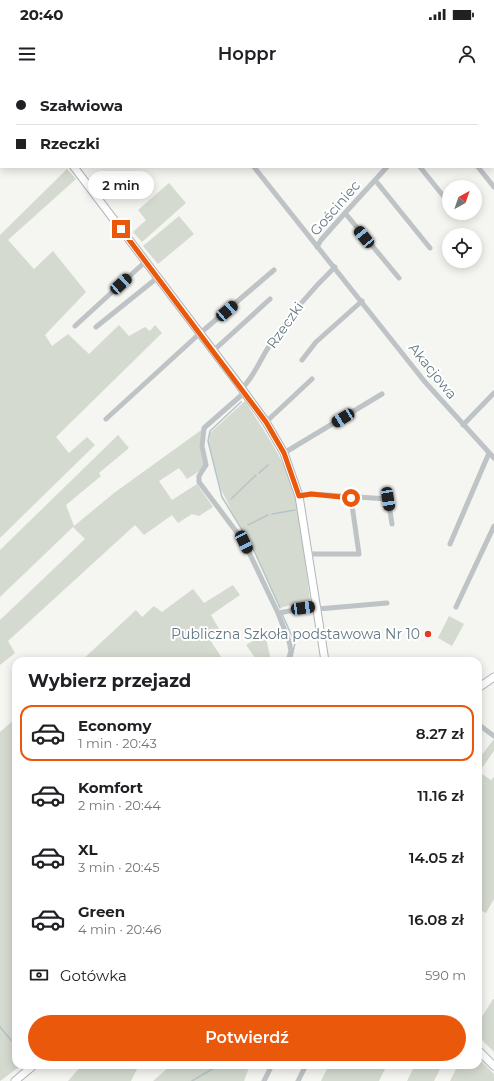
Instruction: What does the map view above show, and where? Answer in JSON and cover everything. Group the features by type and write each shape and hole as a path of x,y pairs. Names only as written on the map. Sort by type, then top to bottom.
{"main road":[{"path":"75,168 243,390 266,422 284,453 299,496 324,657"},
{"path":"482,685 494,677"},
{"path":"482,1054 494,1066"},
{"path":"15,1081 29,1069"}],"street":[{"name":"Akacjowa","path":"255,168 425,382 494,458"},
{"name":"Gościniec","path":"318,247 321,240 345,212 387,168"},
{"path":"421,168 442,194"},
{"path":"479,168 494,187"},
{"path":"375,180 430,248"},
{"path":"345,212 399,278"},
{"path":"75,326 145,262"},
{"name":"Rzeczki","path":"289,657 290,648 278,613 244,542 199,482 199,476 206,465 202,446 204,428 243,390 252,378 268,349 299,304 335,267"},
{"path":"106,419 200,334 274,270"},
{"path":"96,327 157,278"},
{"name":"Rzeczki","path":"213,351 270,298"},
{"path":"302,360 316,342 362,301"},
{"path":"266,422 312,379"},
{"path":"464,425 494,393"},
{"path":"284,453 382,394"},
{"path":"450,544 489,453"},
{"path":"299,496 311,494 351,498 388,499 392,524"},
{"path":"308,554 359,554 351,498"},
{"path":"456,607 494,526"},
{"path":"278,613 317,608 387,603"},
{"path":"482,727 494,736"},
{"path":"264,1081 270,1069"},
{"path":"298,1081 304,1069"}],"shaded area":[{"path":"67,169 76,179 8,240 34,269 53,251 86,292 45,335 52,346 68,334 89,354 119,325 129,336 145,327 150,331 155,325 162,333 56,437 69,453 87,437 95,445 0,538 0,235"},
{"path":"169,183 186,203 142,242 133,232 146,220 138,210"},
{"path":"179,216 194,234 158,264 143,246"},
{"path":"245,401 284,465 293,489 300,519 310,600 280,608 253,546 232,512 221,489 209,443 210,433"},
{"path":"204,428 204,465 201,470 187,479 179,468 159,481 172,500 197,484 213,507 199,516 192,514 178,523 172,515 144,535 135,525 8,641 15,653 0,665 0,620 85,539 73,527 0,597 0,550 118,435 129,448 99,473 101,476 66,505 74,526 114,493"},
{"path":"233,585 240,595 211,615 219,629 208,637 221,657 85,657 136,610 142,617 154,606 162,612 193,589 204,603"},
{"path":"449,616 464,624 452,646 438,638"},
{"path":"265,633 270,657 255,657 246,645"},
{"path":"12,722 12,1069 16,1069 0,1081 0,732"},
{"path":"494,739 494,751 482,768 482,755"},
{"path":"482,774 491,780 494,777 494,899 486,913 482,911"},
{"path":"494,999 494,1052 482,1040 482,1017"},
{"path":"482,1062 494,1074 494,1081 450,1081 456,1069 482,1069"},
{"path":"78,1069 137,1069 131,1081 68,1081"},
{"path":"166,1069 248,1069 244,1081 153,1081"},
{"path":"327,1069 385,1069 379,1081 321,1081"},
{"path":"413,1069 440,1069 434,1081 407,1081"}],"waterway":[{"path":"241,402 210,431 208,441 222,497 252,546 280,608"},
{"path":"259,473 268,465"},
{"path":"231,499 256,475"},
{"path":"272,514 295,510"},
{"path":"248,525 268,515"},
{"path":"282,614 295,643 292,657"},
{"path":"0,1027 12,1041"},
{"path":"192,1081 212,1069"}],"place":[{"name":"Publiczna Szkoła podstawowa Nr 10","path":"428,634"}],"route":[{"path":"121,229 266,422 284,453 299,496 311,494 351,498"}]}
